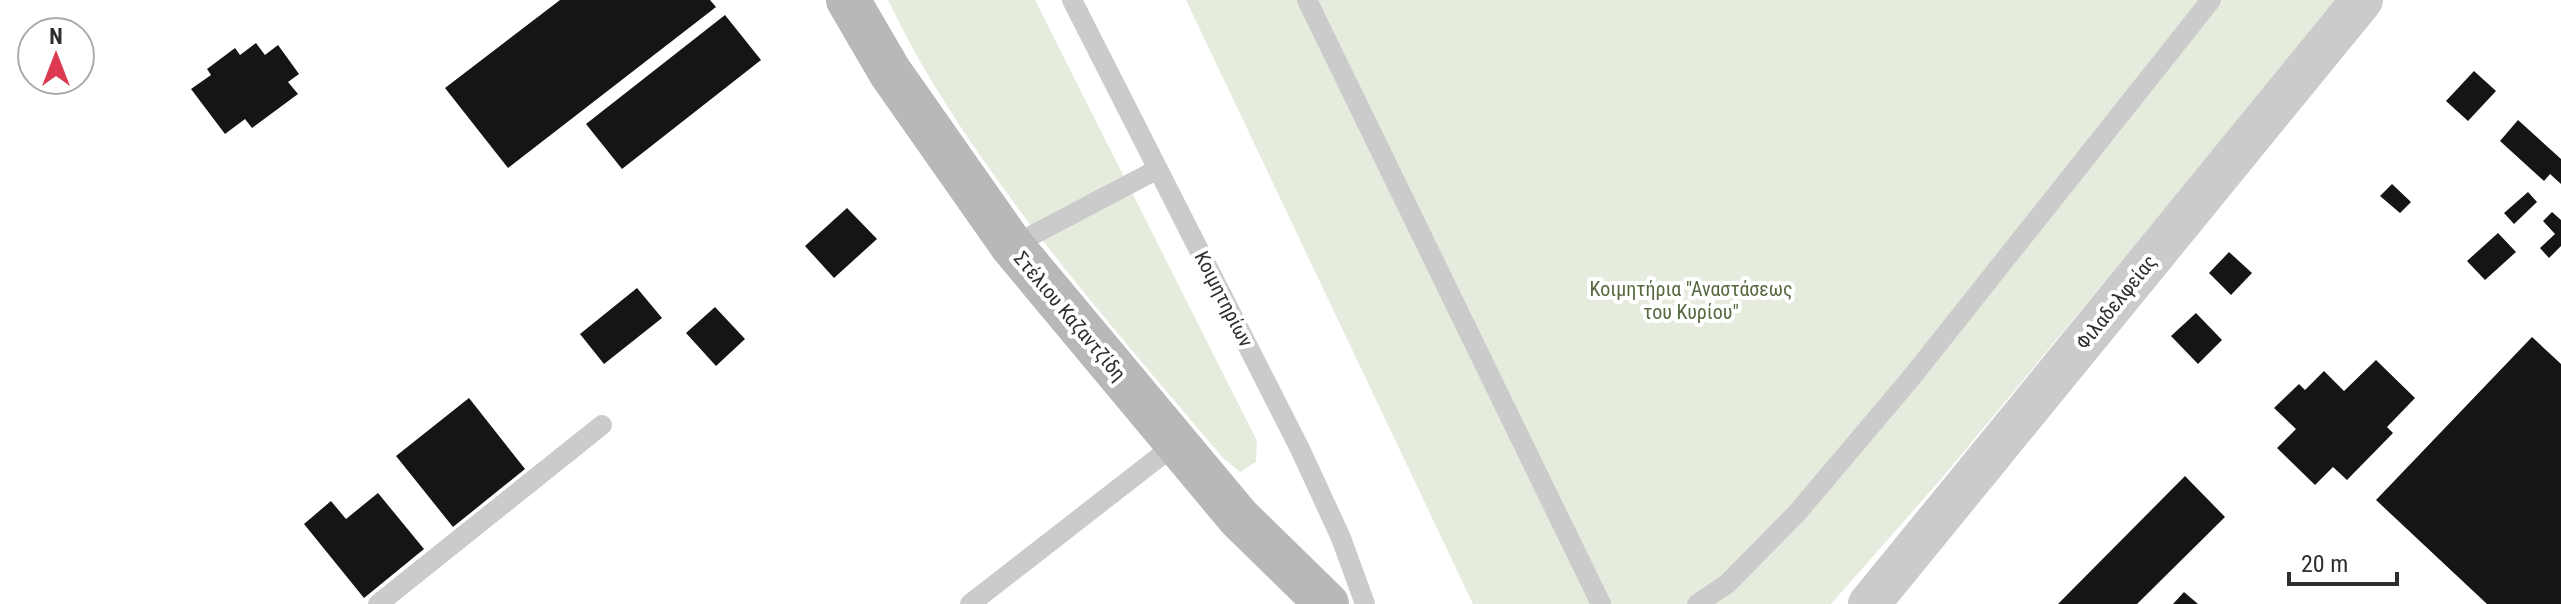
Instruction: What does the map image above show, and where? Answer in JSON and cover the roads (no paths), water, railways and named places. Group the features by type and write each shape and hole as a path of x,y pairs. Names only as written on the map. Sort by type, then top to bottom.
{"main road":[{"name":"Στέλιου Καζαντζίδη","path":"848,0 890,72 1012,246 1239,518 1327,604"}],"street":[{"name":"Φιλαδελφείας","path":"1869,604 2362,0"}],"lane":[{"name":"Κοιμητηρίων","path":"1072,0 1300,449 1341,538 1365,604"},
{"path":"1307,0 1601,604"},
{"path":"1697,604 1727,584 1816,490 1911,378 2211,0"},
{"path":"1012,246 1158,169"},
{"path":"378,604 602,425"},
{"path":"970,604 1177,443"}],"park label":[{"name":"Κοιμητήρια \"Αναστάσεως του Κυρίου\"","path":"1691,300"}]}
